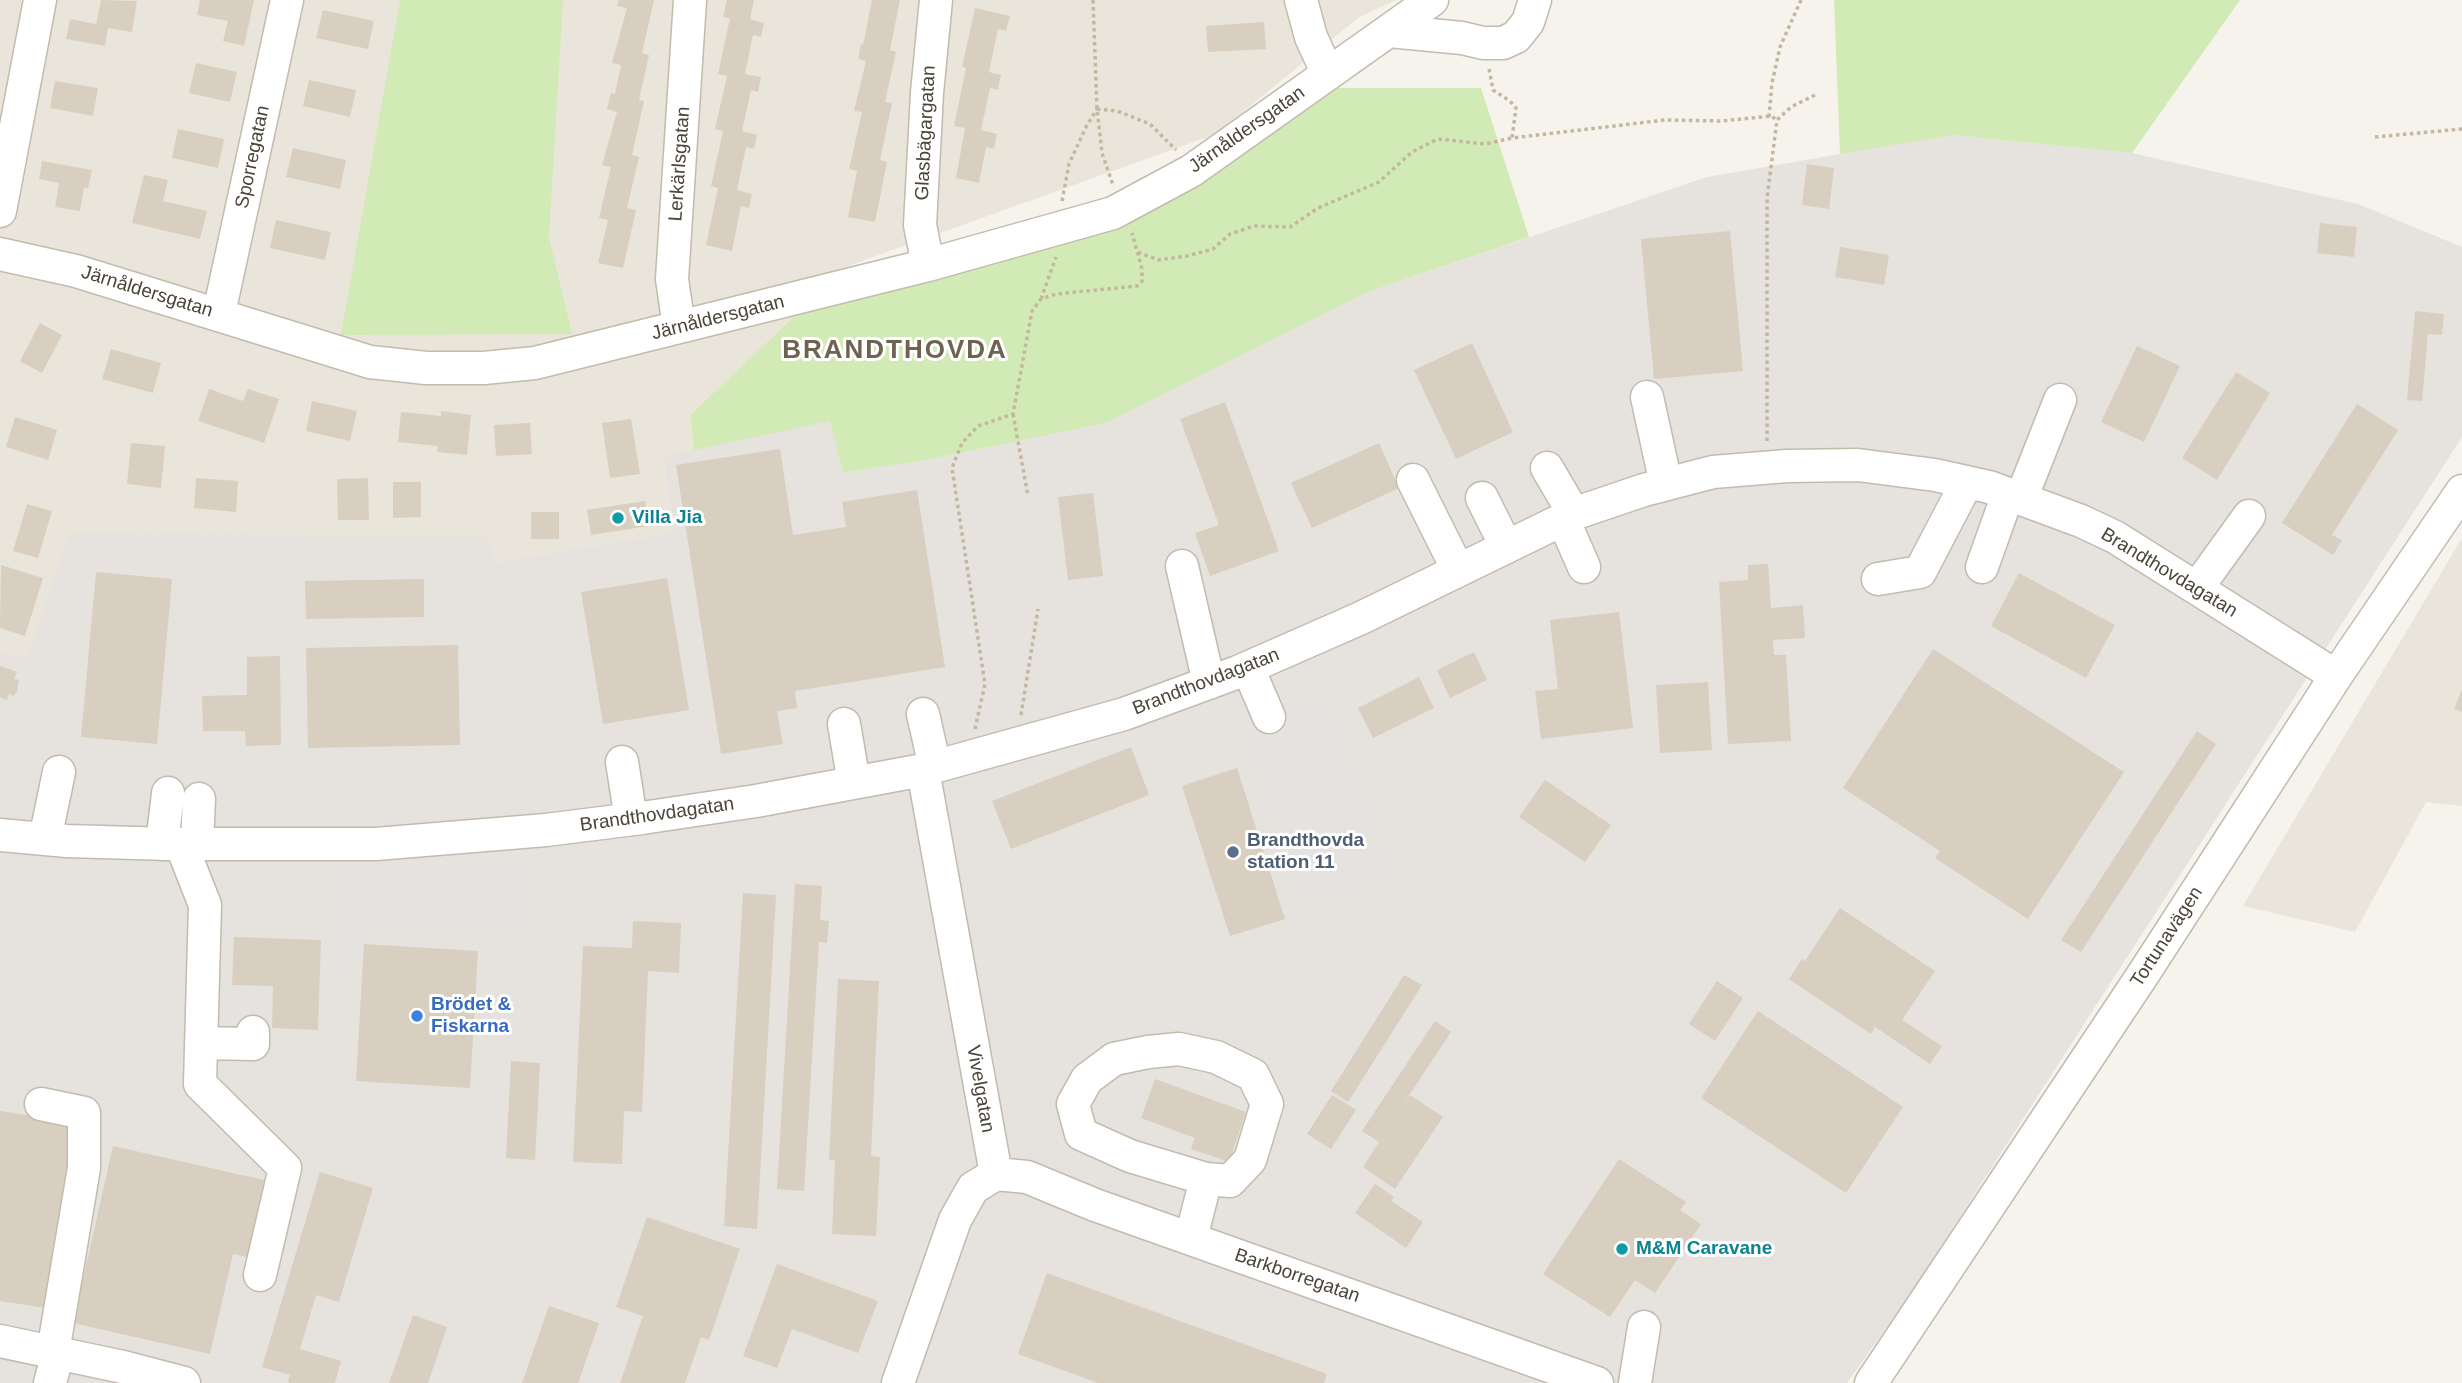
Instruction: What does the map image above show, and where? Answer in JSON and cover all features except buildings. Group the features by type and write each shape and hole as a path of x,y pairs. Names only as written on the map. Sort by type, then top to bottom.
{"street":[{"path":"0,211 40,0"},
{"name":"Sporregatan","path":"219,313 287,0"},
{"name":"Lerkärlsgatan","path":"679,327 672,279 690,0"},
{"name":"Glasbägargatan","path":"928,265 920,225 927,93 936,0"},
{"path":"1301,0 1311,37 1327,72"},
{"name":"Järnåldersgatan","path":"0,254 76,271 219,313 323,349 370,362 426,368 484,368 535,363 928,265 1113,213 1191,171 1432,0"},
{"path":"1389,31 1503,43 1516,37 1528,22 1535,0"},
{"path":"1647,397 1666,484"},
{"path":"1982,568 2060,400"},
{"name":"Brandthovdagatan","path":"0,835 180,844 376,844 546,830 631,819 756,801 929,769 1124,714 1248,668 1361,618 1569,516 1644,490 1713,472 1767,468 1858,465 1935,475 2014,497 2115,537 2336,676"},
{"path":"1547,468 1569,516 1584,568"},
{"path":"1413,480 1458,570"},
{"path":"1878,579 1920,572 1967,482"},
{"name":"Tortunavägen","path":"1871,1383 2144,974 2336,676 2462,491"},
{"path":"1482,498 1506,546"},
{"path":"2197,587 2249,516"},
{"path":"1182,566 1209,683"},
{"path":"1248,668 1269,717"},
{"name":"Vivelgatan","path":"923,714 929,769 996,1174"},
{"path":"844,724 854,783"},
{"path":"622,762 631,819"},
{"path":"45,839 59,772"},
{"path":"168,793 180,844 205,905 200,1084 285,1168 260,1275"},
{"path":"180,844 199,799"},
{"path":"201,1043 253,1044 253,1031"},
{"path":"1179,1049 1216,1057 1253,1075 1267,1104 1250,1160 1230,1181 1206,1179 1130,1156 1081,1134 1073,1104 1087,1079 1114,1059 1179,1049"},
{"path":"41,1104 84,1113 84,1168 50,1383"},
{"path":"898,1383 954,1220 972,1188 996,1174"},
{"name":"Barkborregatan","path":"996,1174 1027,1177 1095,1205 1597,1383"},
{"path":"1191,1238 1206,1179"},
{"path":"1635,1383 1644,1327"},
{"path":"0,1341 184,1383"}],"path":[{"path":"1093,0 1097,109 1102,153 1114,188"},
{"path":"1769,117 1772,83 1780,47 1801,0"},
{"path":"1483,43 1493,90 1516,108 1512,138"},
{"path":"1767,468 1767,198 1777,120 1791,107 1815,95"},
{"path":"1097,109 1117,111 1150,124 1171,143 1191,171"},
{"path":"1028,496 1013,414 1032,311 1041,299 1054,265 1063,228 1060,216 1069,164 1097,109"},
{"path":"1138,251 1158,260 1187,256 1213,249 1230,234 1254,226 1290,227 1318,208 1380,182 1412,152 1438,139 1485,144 1512,138 1664,120 1722,121 1769,117 1777,120"},
{"path":"2375,137 2462,130"},
{"path":"1041,299 1056,294 1137,286 1142,281 1142,270 1131,230"},
{"path":"977,755 974,735 985,684 952,468 962,443 978,426 1013,414"},
{"path":"1016,744 1038,609"}],"shaded area":[{"path":"0,0 1396,0 1358,18 1216,134 851,265 690,415 694,450 663,457 673,532 495,562 27,658 0,652"},
{"path":"1951,135 2132,153 2358,204 2462,247 2462,437 1909,1296 1847,1383 0,1383 0,652 27,658 69,534 488,535 495,562 673,532 663,456 831,420 843,473 936,458 1106,423 1368,292 1707,177"},
{"path":"2462,538 2462,806 2426,802 2355,932 2243,906"},
{"path":"1326,696 1390,872 1307,902 1243,726"},
{"path":"521,867 522,927 361,928 357,982 331,980 333,868"},
{"path":"232,985 273,986 272,1028 229,1036"}],"green space":[{"path":"400,0 563,0 549,237 572,334 341,335"},
{"path":"1834,0 2240,0 2132,153 1952,135 1840,154"},
{"path":"1311,88 1481,88 1529,237 1368,292 1106,423 936,458 843,473 830,421 694,450 690,415 794,317 919,268 1063,228"}],"place":[{"name":"Villa Jia","path":"618,518"},
{"name":"Brandthovda station 11","path":"1233,852"},
{"name":"Brödet & Fiskarna","path":"417,1016"},
{"name":"M&M Caravane","path":"1622,1249"}],"district":[{"name":"BRANDTHOVDA","path":"895,351"}]}
